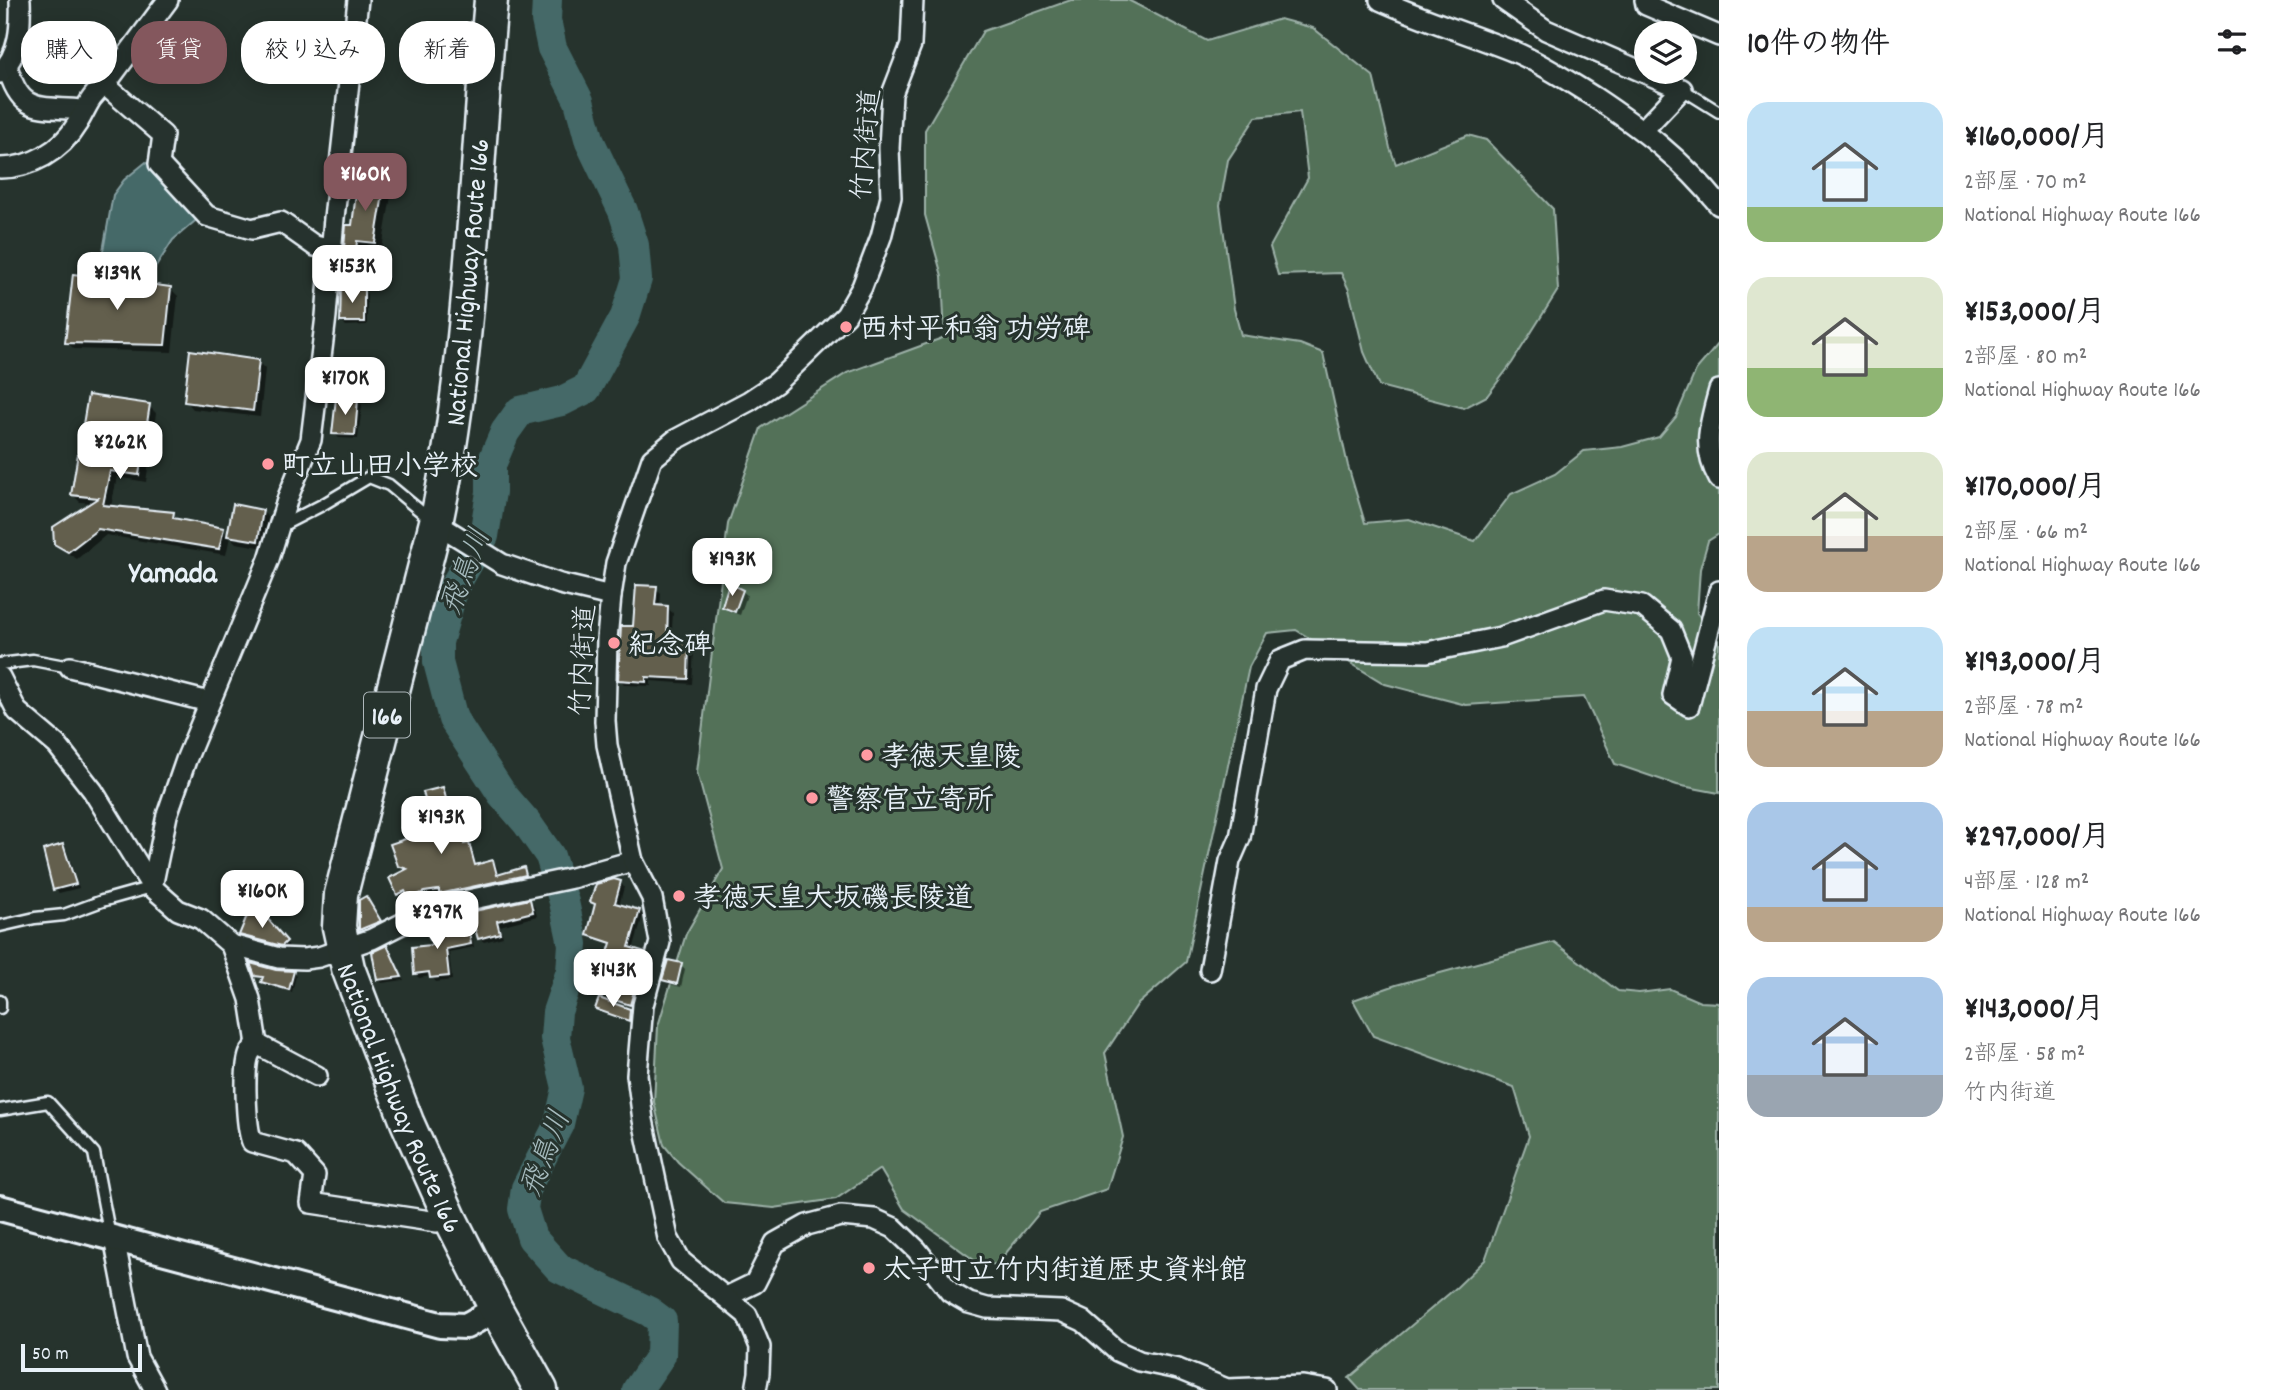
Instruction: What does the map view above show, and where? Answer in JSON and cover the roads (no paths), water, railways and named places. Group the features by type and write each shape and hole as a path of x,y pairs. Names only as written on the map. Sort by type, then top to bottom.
{"highway":[{"name":"National Highway Route 166","path":"491,0 467,317 450,455 436,523 341,894 339,927 348,968 407,1122 450,1218 541,1390"}],"street":[{"path":"20,0 18,39 4,69 13,86 21,99 31,105 83,110"},
{"path":"0,168 26,165 57,147 77,125 93,95 105,85 168,0"},
{"path":"152,887 167,815 209,702 270,559 288,496 311,440 358,0"},
{"name":"竹内街道","path":"756,1390 760,1347 747,1315 681,1261 668,1238 643,1120 637,1075 643,1005 660,942 652,898 633,861 606,733 607,639 611,596 617,563 653,459 675,440 749,401 776,383 846,316 862,287 881,237 891,197 889,148 892,94 911,45 913,0"},
{"path":"1380,0 1537,62 1643,130 1675,157 1719,205"},
{"path":"1503,0 1546,30 1682,89 1643,130"},
{"path":"1645,0 1646,5 1719,36"},
{"path":"105,85 163,135 159,164 207,216 252,229 281,222 316,246 332,250"},
{"path":"1719,390 1709,428 1708,454 1719,479"},
{"path":"436,523 502,565 560,584 611,596"},
{"path":"1210,970 1230,861 1240,838 1266,689 1280,660 1306,650 1427,652 1501,637 1604,600 1643,606 1671,630 1682,657 1673,695 1689,706 1719,591"},
{"path":"70,667 209,702"},
{"path":"0,677 17,710 57,746 93,791 152,887 178,910 201,919 231,945 279,958 304,959 344,950 372,939 435,907 572,878 633,861"},
{"path":"231,945 250,999 257,1044 248,1055 246,1114 252,1142 296,1154 315,1175 311,1203 437,1222 450,1218"},
{"path":"257,1044 317,1076"},
{"path":"0,1208 440,1325 466,1326 496,1309"},
{"path":"726,1297 755,1283 775,1243 807,1225 841,1216 874,1219 894,1228 917,1250 950,1292 969,1303 987,1308 1061,1311 1083,1321 1117,1351 1139,1361 1178,1369 1227,1389 1303,1386 1327,1390"},
{"path":"112,1237 137,1357 155,1390"}],"lane":[{"path":"1682,89 1719,112"},
{"path":"279,527 369,477 389,485 436,523"},
{"path":"0,664 33,660 70,667"},
{"path":"0,926 64,915 152,887"},
{"path":"0,1001 0,1008"},
{"path":"0,1110 48,1102 69,1124 94,1153 112,1237"}],"water":[{"path":"146,162 201,216 173,240 150,276 101,262 113,195 124,180"}],"waterway":[{"name":"飛鳥川","path":"547,0 546,20 552,48 579,101 590,142 623,211 634,245 637,279 625,317 586,389 562,401 520,411 505,432 491,465 491,492 484,536 454,587 438,642 438,662 453,719 502,794 550,856 573,944 571,971 557,1012 555,1038 567,1088 559,1124 526,1188 523,1209 532,1238 559,1268 650,1312 662,1321 661,1355 637,1390"}],"place":[{"name":"西村平和翁 功労碑","path":"846,327"},
{"name":"町立山田小学校","path":"268,464"},
{"name":"紀念碑","path":"614,643"},
{"name":"孝徳天皇陵","path":"867,755"},
{"name":"警察官立寄所","path":"812,798"},
{"name":"孝徳天皇大坂磯長陵道","path":"679,896"},
{"name":"太子町立竹内街道歴史資料館","path":"869,1268"}],"district":[{"name":"Yamada","path":"173,572"}]}
